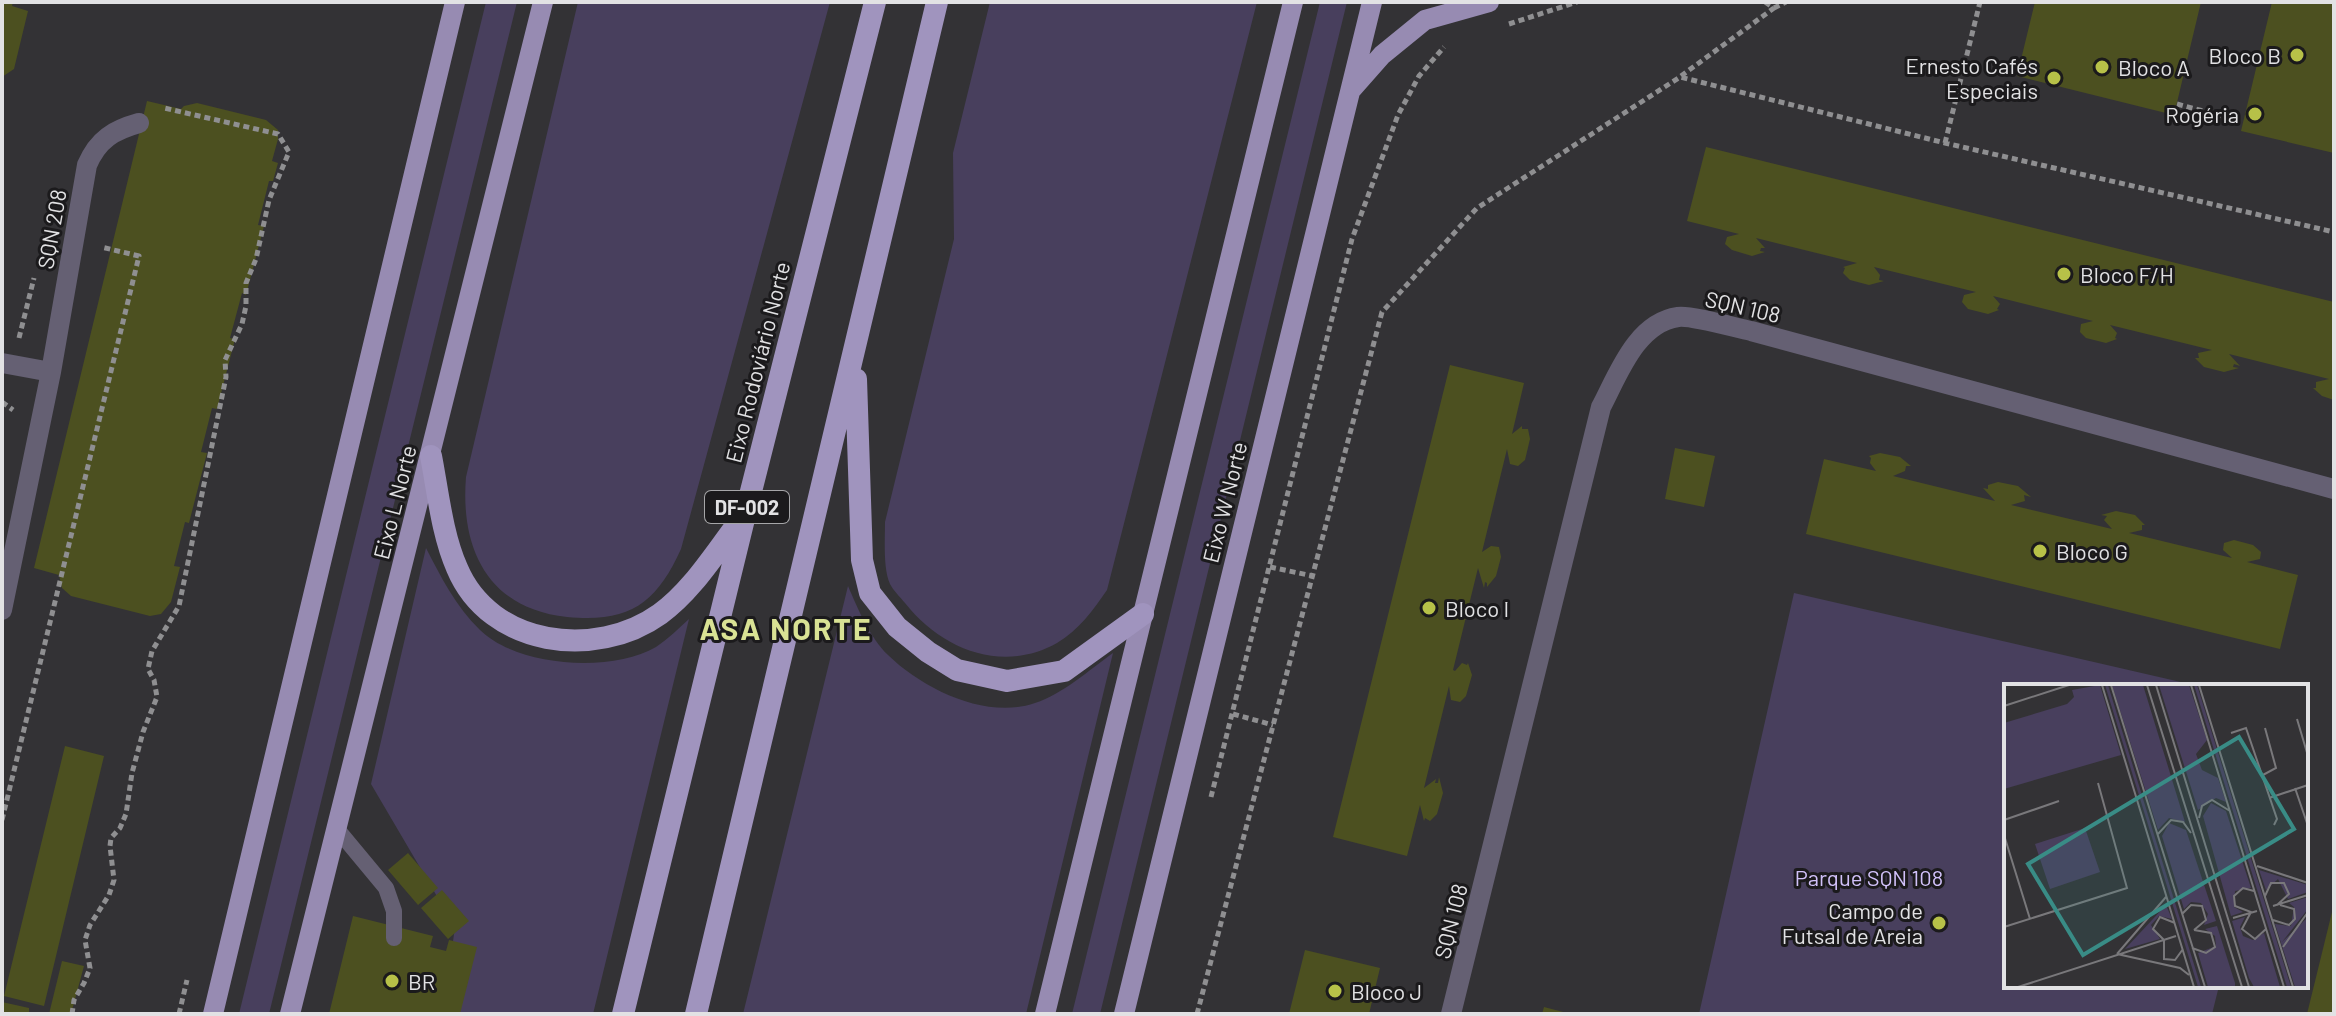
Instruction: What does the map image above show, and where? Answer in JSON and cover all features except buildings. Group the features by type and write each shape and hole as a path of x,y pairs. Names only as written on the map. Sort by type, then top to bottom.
{"highway":[{"name":"Eixo Rodoviário Norte","path":"623,1014 875,2"},
{"name":"DF-002","path":"696,1014 937,2"},
{"path":"854,348 862,560 870,593 897,627 957,670 1007,681 1064,671 1143,614"},
{"path":"431,456 448,543 466,586 500,619 524,633 549,640 614,637 634,630 662,613 693,581 745,515"}],"main road":[{"path":"213,1014 455,2"},
{"name":"Eixo L Norte","path":"290,1014 543,2"},
{"path":"1045,1014 1293,2"},
{"name":"Eixo W Norte","path":"1124,1014 1372,2"},
{"path":"1349,92 1382,55 1425,20 1489,2"}],"street":[{"name":"SQN 208","path":"3,597 51,372 87,165 102,139 117,129 139,123"},
{"name":"SQN 108","path":"1451,1014 1601,407 1627,357 1648,330 1679,316 1751,331 2334,489"},
{"path":"2,363 51,372"}],"lane":[{"path":"337,829 386,888 394,911 394,938"}],"path":[{"path":"1504,26 1577,2"},
{"path":"1765,2 1774,8"},
{"path":"1680,77 1786,2"},
{"path":"1945,143 1980,2"},
{"path":"1209,804 1352,239 1398,115 1419,76 1445,45"},
{"path":"2177,104 2233,119"},
{"path":"72,1014 74,1000 90,968 85,940 114,880 111,838 126,814 132,773 157,697 148,669 152,651 179,606 226,377 225,360 242,324 246,283 256,259 269,200 289,152 278,134 158,107 154,124 139,123"},
{"path":"2,820 139,256 74,240"},
{"path":"1270,567 1313,576"},
{"path":"1233,714 1273,725"}],"green space":[{"path":"486,2 517,2 269,1014 239,1014"},
{"path":"578,2 830,2 681,549 661,584 638,606 624,613 589,618 540,612 517,602 499,588 485,571 475,551 465,504 466,477"},
{"path":"990,2 1257,2 1107,590 1085,619 1065,638 1036,652 1015,656 974,652 936,633 891,586 885,554 885,522 954,239 953,153"},
{"path":"1320,2 1347,2 1100,1014 1072,1014"},
{"path":"426,548 443,581 471,621 497,642 517,652 565,662 615,661 656,647 689,619 593,1014 443,1014 455,927 371,784"},
{"path":"848,586 870,632 902,668 937,690 976,704 1016,707 1035,703 1066,688 1113,653 1026,1014 743,1014"},
{"name":"Parque SQN 108","path":"1794,593 2189,684 2004,684 2004,988 2218,988 2212,1014 1699,1014"}],"place":[{"name":"Bloco B","path":"2297,55"},
{"name":"Bloco A","path":"2102,67"},
{"name":"Ernesto Cafés Especiais","path":"2054,78"},
{"name":"Rogéria","path":"2255,114"},
{"name":"Bloco F/H","path":"2064,274"},
{"name":"Bloco G","path":"2040,551"},
{"name":"Bloco I","path":"1429,608"},
{"name":"Campo de Futsal de Areia","path":"1939,923"},
{"name":"BR","path":"392,981"},
{"name":"Bloco J","path":"1335,991"}],"district":[{"name":"ASA NORTE","path":"786,628"}]}
